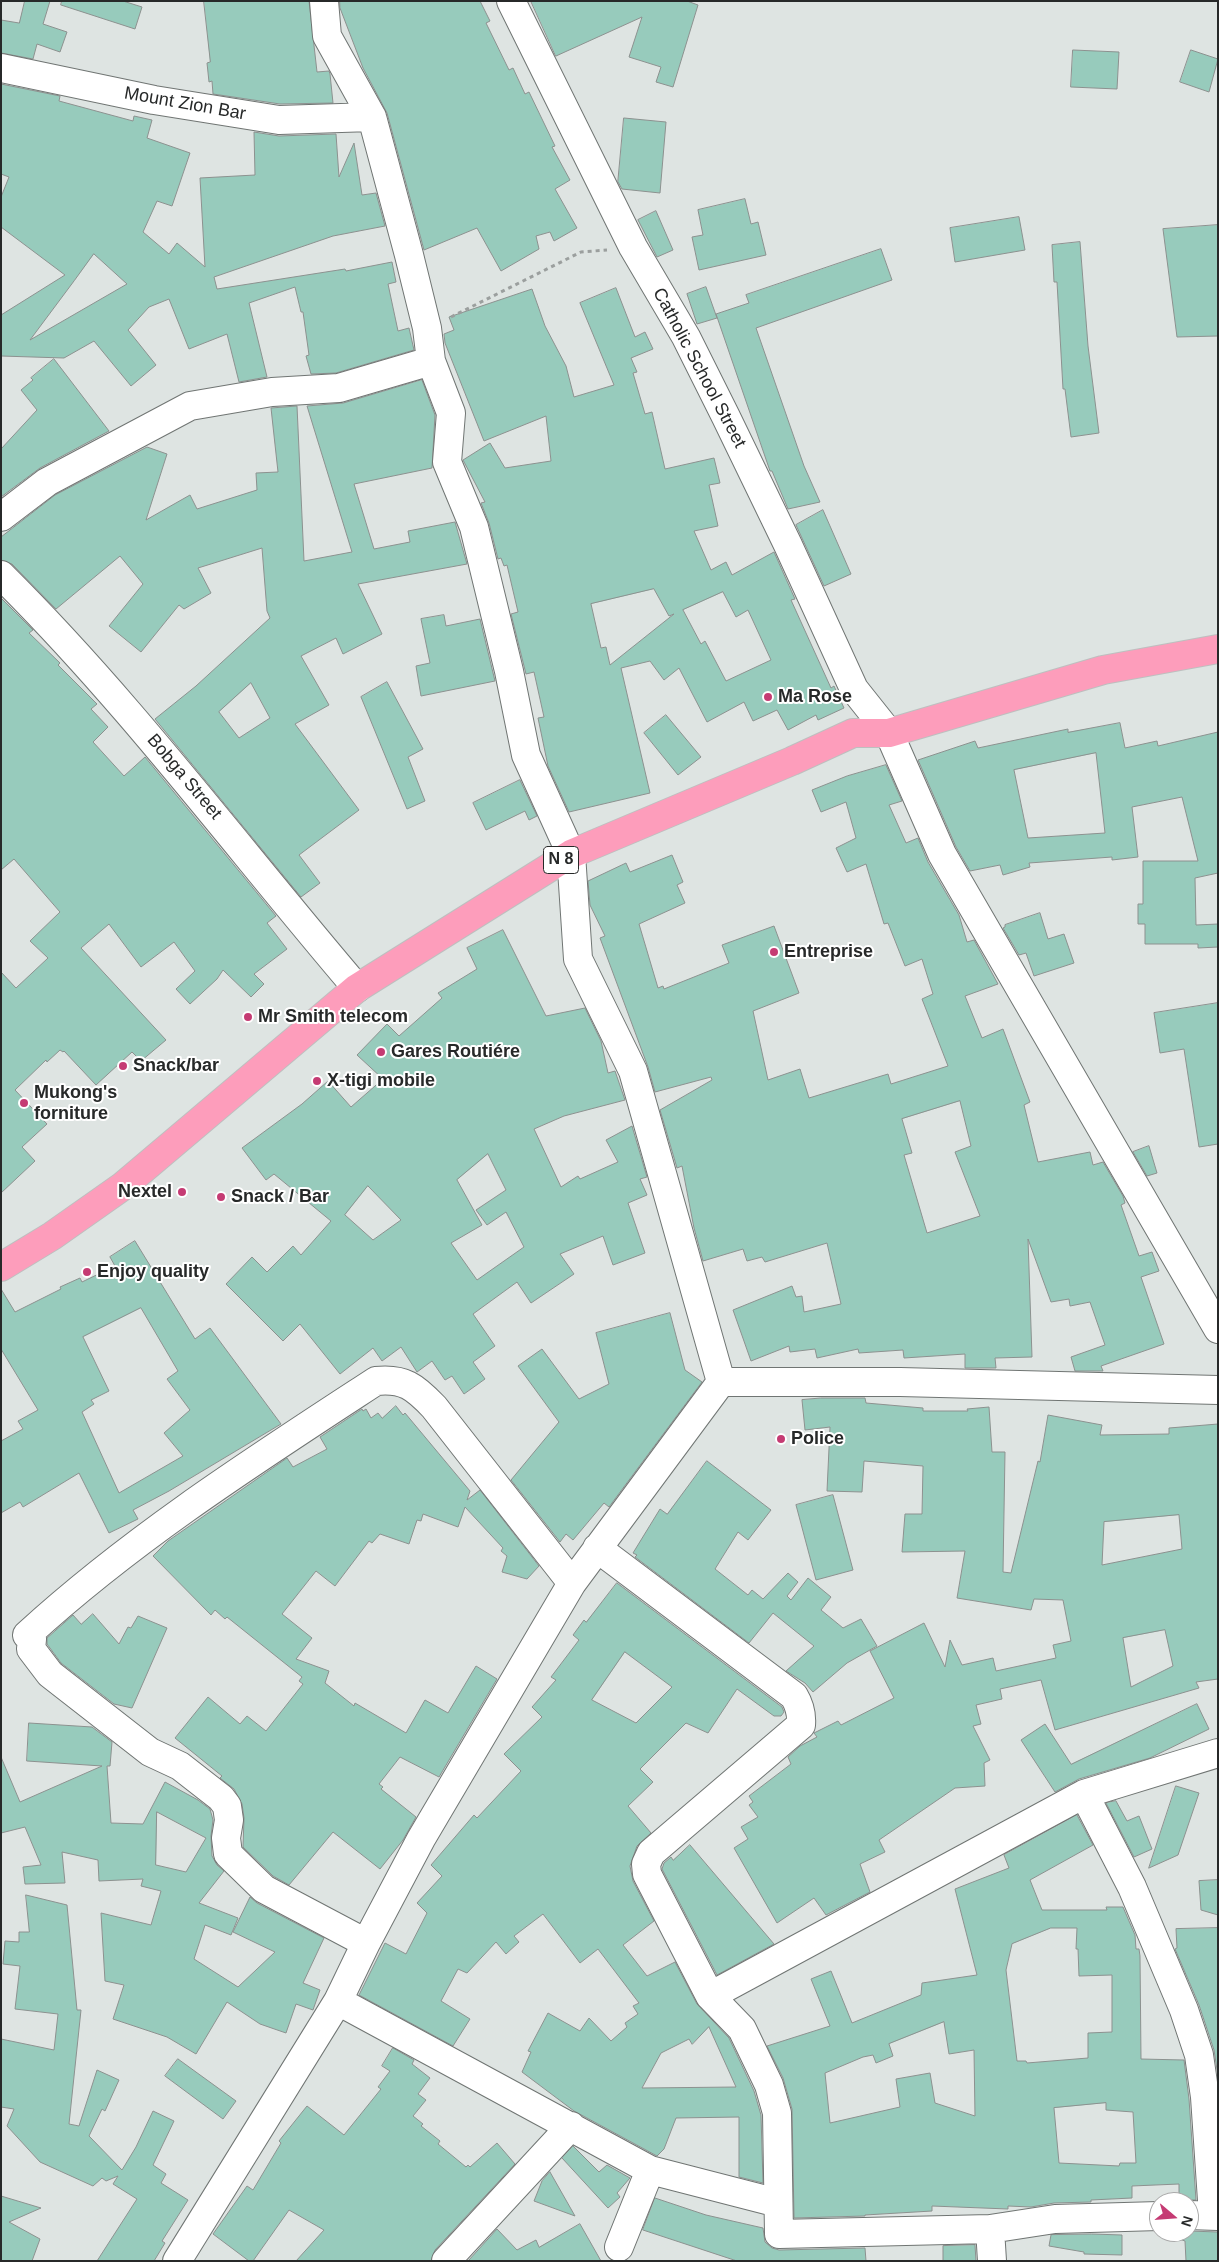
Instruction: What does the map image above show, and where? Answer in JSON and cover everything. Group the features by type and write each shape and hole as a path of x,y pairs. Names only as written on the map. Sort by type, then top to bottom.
{"highway":[{"name":"N 8","path":"1,1267 52,1236 123,1186 357,988 571,854 792,761 853,733 889,733 1103,670 1218,649"}],"street":[{"path":"324,1 327,36 372,117 427,328 431,361 451,413 447,462 474,527 526,755 571,854 578,959 633,1070 721,1382"},
{"name":"Catholic School Street","path":"511,1 633,247 686,338 726,417 788,545 854,689 889,733 942,854 1218,1329"},
{"name":"Mount Zion Bar","path":"1,68 154,100 279,120 372,117"},
{"path":"1,517 47,482 190,406 272,392 339,388 431,361"},
{"name":"Bobga Street","path":"1,575 50,624 140,724 357,988"},
{"path":"366,1943 264,1888 228,1854 226,1838 229,1820 227,1806 221,1798 180,1766 150,1752 50,1674 31,1649 32,1639 26,1635 68,1597 204,1494 376,1381 392,1379 406,1383 419,1392 434,1407 572,1583"},
{"path":"721,1382 900,1382 1218,1390"},
{"path":"177,2261 338,2001 366,1943 421,1839 572,1583 721,1382"},
{"path":"597,1548 794,1696 799,1705 802,1717 800,1725 651,1853 646,1864 647,1874 710,1996 742,2029 768,2085 777,2113 779,2234 990,2229 1055,2218 1149,2216"},
{"path":"710,1996 1084,1794 1218,1753"},
{"path":"1084,1794 1132,1887 1184,2010 1199,2055 1205,2097 1207,2215"},
{"path":"338,2001 650,2170 778,2203"},
{"path":"446,2261 571,2126"},
{"path":"619,2247 650,2170"},
{"path":"990,2229 992,2261"}],"path":[{"path":"427,328 523,283 581,252 633,247"}],"building":[{"path":"25,1 50,1 43,24 67,32 60,52 37,44 33,59 1,53 1,20 19,23"},
{"path":"62,1 123,1 142,7 135,29 61,5"},
{"path":"204,1 309,1 317,72 329,71 333,103 280,104 213,94 212,81 209,82 207,63 210,62"},
{"path":"340,1 480,1 490,21 486,23 509,70 513,68 525,94 529,92 555,146 552,147 570,180 555,189 577,228 554,241 550,232 536,236 539,249 501,271 477,228 424,250 387,113 363,68 340,8"},
{"path":"531,1 687,1 698,5 673,87 656,82 661,67 629,57 642,17 556,56"},
{"path":"1073,50 1119,52 1117,89 1071,87"},
{"path":"1191,50 1218,59 1209,92 1180,82"},
{"path":"1,84 60,96 59,101 133,121 134,116 152,120 147,138 190,153 172,206 157,201 143,232 169,254 177,243 205,267 200,178 255,175 254,132 279,136 336,134 339,177 354,143 362,195 376,193 385,226 333,236 214,277 217,289 345,269 346,271 392,262 396,282 388,284 398,331 409,328 414,350 336,373 311,374 306,356 309,355 303,312 301,312 295,287 249,303 267,377 239,382 227,334 189,349 169,299 149,307 128,330 156,365 131,386 94,341 64,358 1,356 1,315 65,275 1,227 1,197 9,177 1,174","holes":["94,254 127,284 30,340"]},
{"path":"624,118 666,122 660,193 622,189 618,182"},
{"path":"745,199 751,224 758,222 766,255 699,270 692,237 703,235 698,210"},
{"path":"656,211 673,250 657,257 638,220"},
{"path":"1019,217 1025,250 955,262 950,228"},
{"path":"1218,225 1218,336 1177,337 1163,229"},
{"path":"1080,242 1088,346 1099,433 1071,437 1065,389 1063,389 1057,282 1054,282 1052,245"},
{"path":"881,249 892,280 756,328 804,466 820,502 788,509 772,471 770,471 716,314 749,303 746,295"},
{"path":"706,287 717,318 697,324 687,294"},
{"path":"616,288 635,337 645,332 653,349 631,358 637,372 633,373 645,414 652,412 665,469 714,458 720,483 709,485 718,526 694,531 711,570 726,562 732,575 774,552 795,599 791,600 831,688 834,686 844,708 818,720 816,715 788,730 777,710 753,721 744,702 707,722 679,668 664,680 650,661 621,668 650,793 569,812 548,766 538,718 544,717 534,672 526,674 511,614 518,612 507,565 504,566 501,558 498,559 489,523 481,503 485,502 463,460 490,443 505,468 551,461 546,416 484,441 445,343 444,334 454,330 449,317 532,289 545,326 566,366 574,397 614,385 580,303","holes":["654,589 669,616 674,614 610,665 606,647 601,648 591,604","723,592 736,617 748,610 771,660 726,681 705,641 701,644 683,610"]},
{"path":"54,359 109,431 40,468 1,497 1,449 37,410 21,390 33,380 31,378"},
{"path":"422,380 435,415 432,468 354,484 374,549 410,542 408,531 455,522 467,564 358,584 382,634 343,654 336,638 301,656 329,705 295,724 359,810 299,855 320,883 301,897 155,719 196,686 270,618 267,611 262,548 198,568 211,593 184,609 179,605 141,652 109,626 143,584 120,556 56,609 12,564 1,560 1,537 55,495 147,447 167,454 146,520 190,495 197,509 257,490 256,473 278,472 271,408 297,406 304,561 352,552 307,406 343,403","holes":["251,683 270,718 239,738 219,712"]},
{"path":"823,510 851,574 824,586 796,525"},
{"path":"1,598 33,630 29,633 60,663 58,665 97,704 91,709 108,727 93,742 124,776 145,757 276,916 267,923 287,949 254,974 264,984 251,997 223,970 217,979 190,1004 176,989 195,971 174,942 141,967 109,924 81,948 166,1040 141,1061 132,1052 96,1085 64,1051 60,1050 47,1062 46,1060 15,1090 47,1124 22,1147 35,1161 1,1193 1,972 16,988 48,958 30,941 60,912 14,859 1,870"},
{"path":"444,615 446,626 480,619 495,681 421,696 416,666 430,663 421,619"},
{"path":"387,682 423,749 408,757 425,801 407,809 361,697"},
{"path":"666,715 701,757 678,775 644,733"},
{"path":"1120,723 1125,748 1157,741 1158,746 1218,732 1218,873 1195,878 1196,925 1218,924 1218,947 1198,948 1198,944 1145,944 1145,924 1138,924 1138,904 1143,904 1143,861 1198,861 1182,797 1132,807 1138,857 1112,860 1112,857 1029,863 1030,867 1003,875 1000,865 970,871 956,847 918,760 975,741 978,748 1068,729 1068,732","holes":["1096,753 1105,833 1028,838 1014,770"]},
{"path":"886,765 902,801 889,805 906,843 918,838 928,862 959,915 967,942 974,940 998,984 965,996 982,1038 1003,1029 1030,1102 1024,1105 1038,1162 1090,1152 1093,1165 1103,1162 1123,1196 1125,1203 1121,1205 1139,1256 1152,1252 1159,1271 1141,1277 1164,1344 1101,1366 1103,1371 1075,1371 1071,1357 1105,1345 1090,1302 1070,1306 1069,1299 1051,1302 1028,1239 1032,1357 995,1358 996,1368 965,1368 965,1354 904,1358 903,1350 859,1353 858,1349 817,1358 815,1349 790,1352 789,1346 751,1361 733,1310 792,1286 796,1297 802,1296 804,1312 841,1304 827,1243 765,1262 762,1257 747,1261 743,1249 703,1261 694,1228 682,1166 677,1168 660,1110 712,1080 711,1077 655,1092 648,1067 600,938 605,936 590,905 588,881 626,863 630,872 672,855 683,882 677,885 685,903 639,924 658,988 663,986 664,989 729,963 722,945 774,926 799,993 753,1011 768,1080 800,1069 809,1098 888,1074 891,1084 948,1066 922,999 933,994 922,959 905,966 888,923 884,924 866,864 847,872 836,848 856,838 846,802 821,812 812,790 847,776","holes":["960,1101 971,1146 955,1152 980,1216 927,1233 904,1155 912,1153 902,1119"]},
{"path":"520,780 537,816 529,820 525,811 486,830 473,803"},
{"path":"1040,913 1048,939 1064,934 1074,963 1034,976 1026,953 1019,955 1003,928 1005,925"},
{"path":"503,930 546,1016 585,1008 601,1041 608,1073 615,1071 625,1100 564,1116 534,1129 561,1187 578,1176 580,1179 618,1162 606,1140 632,1126 647,1177 640,1179 647,1195 628,1203 645,1253 613,1265 603,1236 560,1254 574,1274 531,1303 517,1282 473,1314 495,1346 473,1362 485,1379 464,1394 452,1376 445,1380 432,1361 417,1372 401,1347 382,1361 373,1348 340,1374 300,1324 283,1341 226,1284 252,1257 267,1272 293,1246 301,1255 331,1221 274,1174 266,1180 242,1148 302,1104 328,1081 351,1107 383,1079 357,1055 387,1024 399,1036 442,998 438,993 477,969 467,948","holes":["488,1154 506,1190 476,1210 487,1225 506,1212 524,1247 477,1280 451,1243 482,1225 457,1180","368,1186 401,1220 373,1240 345,1215"]},
{"path":"1218,1003 1218,1144 1199,1147 1184,1049 1160,1053 1154,1013"},
{"path":"1149,1146 1157,1173 1147,1176 1133,1152"},
{"path":"135,1241 195,1339 210,1328 281,1424 169,1491 133,1510 138,1519 109,1533 79,1473 23,1507 20,1502 1,1513 1,1441 23,1429 18,1421 38,1410 1,1349 1,1289 15,1312 61,1289 60,1287 80,1278 82,1282 115,1266 110,1257","holes":["141,1308 178,1371 167,1379 190,1410 164,1433 183,1456 119,1493 82,1412 94,1404 91,1400 109,1391 83,1337"]},
{"path":"670,1313 685,1370 702,1382 609,1507 604,1503 573,1540 566,1534 560,1542 511,1480 559,1422 518,1366 542,1349 579,1399 609,1384 596,1333"},
{"path":"865,1398 866,1403 923,1408 923,1411 968,1411 967,1409 989,1407 992,1452 1005,1452 1003,1572 1011,1573 1038,1461 1040,1462 1048,1415 1102,1425 1100,1435 1169,1434 1169,1428 1218,1424 1218,1679 1196,1682 1199,1688 1055,1730 1041,1680 1000,1689 1002,1699 976,1705 981,1724 973,1726 990,1760 984,1763 985,1786 955,1788 879,1840 885,1852 860,1864 870,1892 826,1915 814,1898 777,1923 734,1848 748,1839 741,1827 758,1817 749,1805 753,1802 749,1796 791,1764 788,1757 800,1746 817,1737 814,1733 838,1721 841,1725 894,1698 870,1651 924,1623 945,1667 950,1640 962,1665 993,1658 996,1671 1056,1658 1053,1645 1071,1641 1063,1600 1034,1599 1031,1610 957,1598 965,1551 902,1552 905,1514 922,1514 923,1466 864,1461 862,1492 827,1491 830,1427 805,1430 802,1400","holes":["1179,1515 1182,1549 1102,1565 1104,1522","1165,1630 1173,1666 1131,1687 1123,1638"]},
{"path":"396,1406 403,1415 405,1413 470,1491 467,1500 480,1490 539,1566 527,1579 502,1572 507,1556 501,1551 503,1548 465,1507 458,1527 423,1514 421,1521 417,1520 409,1544 380,1534 372,1543 369,1541 335,1586 316,1571 282,1614 312,1638 296,1659 329,1671 325,1683 354,1706 355,1703 406,1733 425,1700 448,1713 476,1666 497,1679 439,1777 400,1757 379,1784 383,1787 381,1789 416,1817 403,1840 380,1869 333,1832 289,1885 273,1876 243,1847 244,1818 242,1804 234,1789 220,1778 222,1776 175,1738 208,1697 240,1724 247,1716 266,1731 303,1684 299,1681 302,1677 227,1617 225,1619 215,1610 211,1615 153,1556 168,1541 287,1458 293,1467 327,1449 320,1437 362,1409 363,1411 366,1409 371,1418 378,1413 382,1418"},
{"path":"707,1461 771,1510 748,1540 738,1532 715,1569 748,1595 752,1590 763,1599 788,1573 798,1582 787,1596 791,1600 808,1578 831,1597 821,1610 843,1628 861,1619 877,1646 847,1663 813,1692 805,1683 786,1671 814,1646 773,1613 749,1643 635,1557 637,1555 633,1553 660,1509 667,1514"},
{"path":"833,1495 853,1570 816,1580 796,1505"},
{"path":"617,1583 782,1707 784,1712 781,1716 774,1716 737,1689 708,1733 686,1723 640,1769 653,1782 628,1806 651,1833 637,1846 630,1866 633,1881 654,1921 623,1945 647,1976 675,1962 697,2004 729,2038 754,2091 761,2115 763,2183 739,2177 739,2117 676,2118 664,2149 657,2156 574,2111 522,2072 531,2052 528,2051 548,2013 580,2031 589,2018 611,2041 627,2027 625,2023 638,2014 633,2006 639,2003 598,1949 580,1963 543,1914 514,1936 519,1942 506,1954 496,1942 467,1973 458,1969 441,2001 470,2019 453,2046 359,1995 385,1943 406,1954 427,1913 417,1903 442,1876 431,1865 474,1815 477,1818 521,1771 504,1754 542,1717 532,1707 556,1680 551,1677 579,1640 573,1635 584,1620 586,1622","holes":["625,1652 672,1687 636,1723 592,1700","709,2027 736,2087 642,2088 661,2053 689,2039 692,2044"]},
{"path":"93,1614 119,1644 128,1627 131,1628 138,1616 167,1628 132,1708 114,1704 61,1663 47,1644 47,1638 73,1615 81,1624"},
{"path":"1197,1704 1209,1729 1150,1758 1079,1779 1055,1792 1021,1740 1045,1724 1071,1764"},
{"path":"29,1723 92,1727 112,1742 110,1766 107,1766 111,1823 143,1824 165,1782 198,1800 210,1809 213,1820 211,1836 212,1856 217,1865 224,1871 199,1903 238,1918 231,1935 205,1925 194,1959 238,1987 275,1952 233,1932 250,1897 257,1903 324,1938 303,1983 320,1990 313,2010 296,2004 286,2033 260,2024 227,2002 196,2054 167,2037 113,2019 124,1985 105,1981 101,1913 151,1925 161,1891 141,1886 143,1879 99,1881 98,1860 62,1852 65,1883 25,1884 23,1867 41,1865 25,1827 1,1833 1,1757 20,1802 102,1766 27,1761","holes":["157,1812 206,1838 186,1872 156,1865"]},
{"path":"1176,1786 1199,1793 1178,1855 1149,1868"},
{"path":"1116,1801 1127,1821 1139,1816 1152,1849 1134,1857 1106,1803"},
{"path":"1077,1815 1093,1845 1030,1880 1042,1910 1107,1910 1106,1907 1123,1907 1135,1935 1136,1949 1139,1949 1140,1956 1141,2059 1184,2060 1189,2099 1195,2192 1179,2192 1179,2184 1132,2186 1132,2198 1091,2200 1091,2202 1054,2203 1031,2207 1008,2206 1008,2209 932,2206 932,2211 865,2216 794,2218 792,2109 783,2078 767,2046 830,2026 811,1979 831,1971 852,2023 921,1995 922,1983 977,1975 955,1889 1009,1868 1004,1855","holes":["1051,1928 1077,1928 1076,1949 1078,1949 1079,1976 1112,1975 1112,2032 1088,2033 1088,2058 1027,2063 1026,2061 1017,2061 1006,1970 1012,1944","944,2022 949,2054 974,2050 975,2116 935,2103 930,2073 896,2079 900,2107 830,2123 825,2073 863,2057 873,2055 876,2063 893,2056 889,2044","1106,2103 1106,2110 1133,2112 1136,2163 1120,2163 1119,2166 1059,2163 1054,2108"]},
{"path":"690,1845 774,1944 717,1975 662,1869 664,1863 671,1857 673,1860"},
{"path":"1218,1880 1218,1915 1201,1910 1199,1881"},
{"path":"26,1895 67,1905 77,2010 81,2010 69,2124 79,2126 97,2070 119,2080 105,2111 102,2109 89,2136 122,2170 136,2147 153,2111 174,2121 153,2165 166,2174 161,2183 188,2200 162,2241 165,2243 154,2261 97,2261 137,2199 113,2184 118,2176 106,2181 102,2178 93,2186 40,2162 7,2126 14,2109 1,2107 1,2039 54,2050 58,2014 15,2009 20,1966 3,1964 5,1941 19,1942 19,1932 29,1932"},
{"path":"1218,1928 1218,2076 1214,2050 1199,2005 1175,1949 1177,1948 1176,1929"},
{"path":"393,2048 414,2060 412,2064 430,2078 418,2094 426,2100 413,2116 423,2124 421,2126 440,2141 438,2144 466,2167 468,2165 470,2167 497,2143 515,2164 435,2250 431,2261 296,2261 324,2230 289,2210 253,2261 249,2261 213,2234 247,2186 253,2190 281,2143 279,2141 307,2106 344,2135 381,2089 378,2087 390,2071 382,2066"},
{"path":"178,2059 236,2101 223,2119 165,2076"},
{"path":"573,2146 599,2172 607,2165 630,2178 617,2193 620,2197 608,2208 562,2158"},
{"path":"550,2172 575,2216 534,2201 542,2181"},
{"path":"1,2196 41,2208 9,2222 40,2239 32,2261 1,2261"},
{"path":"655,2198 706,2215 763,2228 765,2242 772,2248 779,2250 865,2248 866,2261 737,2261 643,2230"},
{"path":"580,2224 601,2261 468,2261 497,2229 517,2250 536,2240 539,2247"},
{"path":"1199,2231 1218,2232 1218,2261 1186,2261 1185,2242 1199,2242"},
{"path":"1051,2235 1122,2235 1122,2255 1084,2254 1084,2252 1049,2246"},
{"path":"975,2245 976,2261 943,2261 943,2246"}],"place":[{"name":"Ma Rose","path":"768,697"},
{"name":"Entreprise","path":"774,952"},
{"name":"Mr Smith telecom","path":"248,1017"},
{"name":"Gares Routiére","path":"381,1052"},
{"name":"Snack/bar","path":"123,1066"},
{"name":"X-tigi mobile","path":"317,1081"},
{"name":"Mukong's forniture","path":"24,1103"},
{"name":"Nextel","path":"182,1192"},
{"name":"Snack / Bar","path":"221,1197"},
{"name":"Enjoy quality","path":"87,1272"},
{"name":"Police","path":"781,1439"}]}
